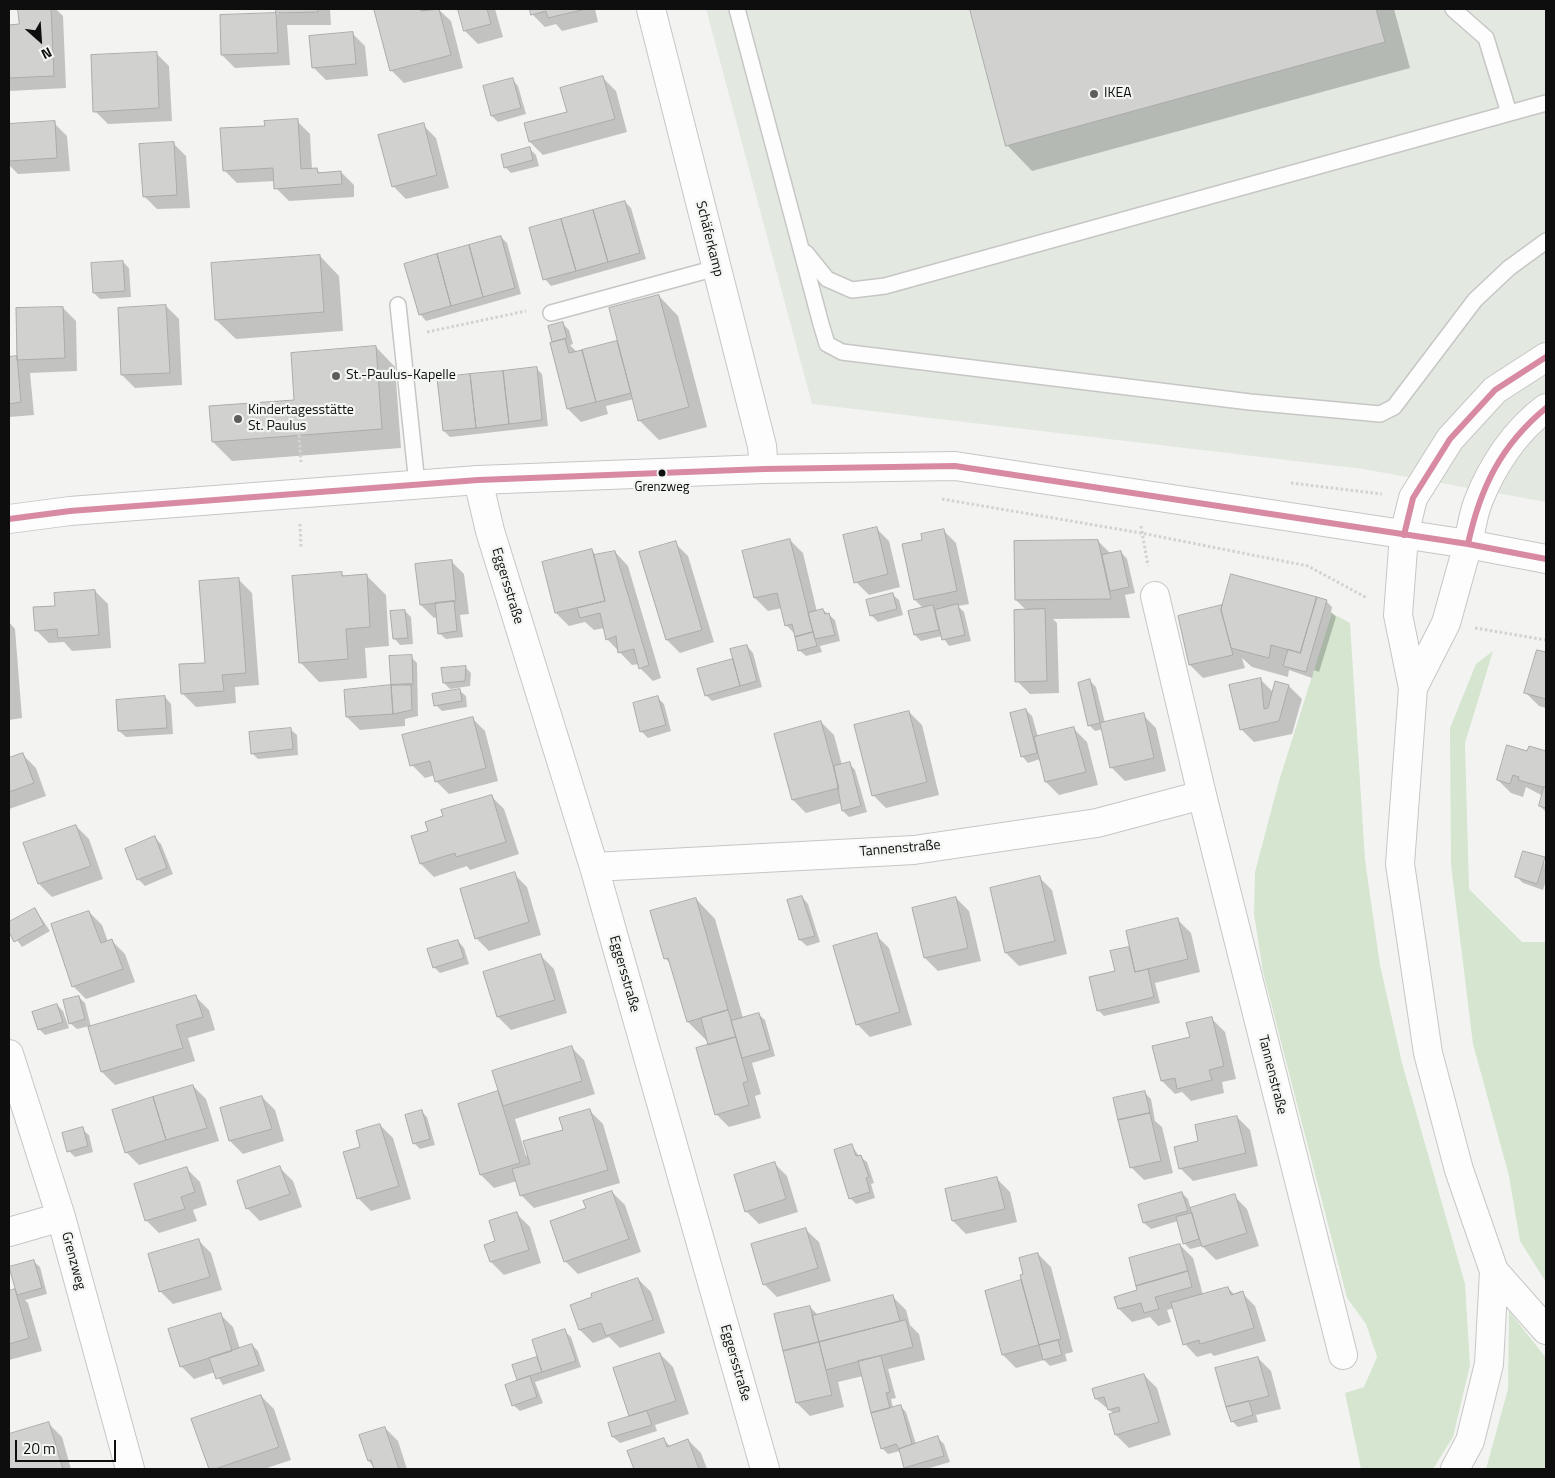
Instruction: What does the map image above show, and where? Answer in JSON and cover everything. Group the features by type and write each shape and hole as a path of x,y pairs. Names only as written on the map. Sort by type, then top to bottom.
{"main road":[{"name":"Schäferkamp","path":"651,9 762,446 764,469"},
{"path":"1546,357 1495,390 1450,439 1414,498 1404,535 1398,615 1413,688 1400,864 1428,1053 1459,1170 1494,1270 1546,1330"},
{"path":"1413,688 1446,623 1478,502 1503,453 1527,422 1546,408"},
{"path":"9,519 70,511 478,480 764,469 955,466 1468,544 1546,559"},
{"name":"Eggersstraße","path":"478,480 490,531 594,867 765,1469"},
{"name":"Tannenstraße","path":"1155,596 1202,795 1343,1355"},
{"name":"Tannenstraße","path":"594,867 914,850 1097,823 1202,795"},
{"name":"Grenzweg","path":"9,1054 61,1216 130,1469"},
{"path":"9,1232 61,1216"},
{"path":"1455,1469 1470,1441 1489,1364 1494,1270"}],"lane":[{"path":"737,9 827,344 842,352 1250,402 1380,414 1394,407 1475,300 1509,268 1546,241"},
{"path":"1453,9 1486,38 1509,113"},
{"path":"801,246 827,279 852,290 885,286 1546,103"},
{"path":"550,313 716,268"},
{"path":"398,305 417,484"}],"path":[{"path":"402,337 528,311"},
{"path":"1140,495 1141,533 1155,596"},
{"path":"940,499 1141,533 1308,566 1398,615"},
{"path":"300,521 301,549"},
{"path":"1446,623 1546,640"}],"shaded area":[{"path":"706,9 1546,9 1546,502 1363,469 812,404"}],"green space":[{"path":"1332,613 1350,623 1365,860 1380,965 1402,1063 1465,1284 1470,1365 1453,1437 1433,1469 1361,1469 1345,1393 1364,1387 1377,1357 1366,1324 1347,1298 1263,972 1254,914 1255,872 1279,781"},
{"path":"1493,651 1465,743 1469,889 1522,942 1546,942 1546,1282 1520,1241 1509,1176 1473,1044 1451,865 1450,728 1476,664"},
{"path":"1509,1311 1546,1358 1546,1469 1486,1469 1508,1389"}],"building":[{"path":"18,9 51,9 54,76 9,78 9,25 19,24"},
{"path":"276,9 318,9 318,12 276,13"},
{"path":"421,9 421,11 439,9 451,55 390,71 374,10"},
{"path":"458,9 487,9 491,24 464,31"},
{"path":"530,9 586,9 548,18 546,11 531,15"},
{"name":"IKEA","path":"970,9 1376,9 1385,42 1006,146"},
{"path":"276,13 278,53 221,55 220,15"},
{"path":"353,32 356,64 312,68 309,36"},
{"path":"157,52 159,108 93,112 91,55"},
{"path":"603,76 615,119 529,142 524,123 567,112 560,88"},
{"path":"513,78 521,108 491,116 483,86"},
{"path":"298,119 301,169 317,168 318,173 341,171 342,184 274,189 273,168 223,171 220,128 265,126 264,121"},
{"path":"55,121 57,158 9,161 9,124"},
{"path":"424,123 437,175 392,187 378,135"},
{"path":"174,142 177,195 143,197 139,144"},
{"path":"530,147 533,160 504,168 501,155"},
{"path":"625,201 640,253 608,262 593,210"},
{"path":"593,210 608,262 576,271 561,219"},
{"path":"561,219 576,271 543,280 529,228"},
{"path":"501,236 515,288 483,297 469,245"},
{"path":"469,245 483,297 451,306 437,254"},
{"path":"437,254 451,306 419,315 404,264"},
{"path":"320,255 324,312 215,320 211,263"},
{"path":"123,261 125,291 93,293 91,263"},
{"path":"659,295 689,407 638,421 609,308"},
{"path":"166,305 170,373 121,375 118,308"},
{"path":"63,307 65,358 17,360 16,308"},
{"path":"563,322 567,338 552,342 548,326"},
{"path":"565,339 569,353 582,350 596,402 567,409 550,343"},
{"path":"617,341 631,393 596,402 582,350"},
{"name":"St.-Paulus-Kapelle","path":"376,346 382,429 212,442 209,406 294,400 291,353"},
{"path":"17,356 21,402 9,404 9,357"},
{"path":"537,367 542,420 509,424 503,371"},
{"path":"503,371 509,424 476,428 470,374"},
{"path":"470,374 476,428 443,431 437,378"},
{"path":"877,527 888,574 854,583 843,535"},
{"path":"944,529 957,591 914,600 902,544 922,540 921,534"},
{"path":"790,539 813,632 795,637 792,624 785,626 777,593 754,598 742,551"},
{"path":"1098,540 1111,599 1015,600 1014,541"},
{"path":"676,541 702,630 666,640 639,552"},
{"path":"592,549 605,601 555,613 542,562"},
{"path":"615,551 649,665 639,669 634,649 618,653 616,636 606,640 600,613 580,618 577,608 605,601 594,555"},
{"path":"1121,551 1129,587 1110,591 1102,555"},
{"path":"452,560 456,601 420,605 415,564"},
{"path":"342,572 342,576 367,574 370,627 346,629 348,659 299,663 292,576"},
{"path":"1231,574 1317,597 1300,653 1271,645 1269,658 1231,648 1221,610"},
{"path":"239,578 246,673 222,675 224,691 181,694 179,664 205,663 199,581"},
{"path":"95,590 99,635 58,638 57,629 35,631 33,607 55,606 54,593"},
{"path":"893,593 897,609 870,616 866,600"},
{"path":"1317,597 1327,600 1306,672 1283,666 1288,649 1300,653"},
{"path":"454,601 457,631 438,634 435,603"},
{"path":"958,604 965,635 942,640 935,610"},
{"path":"933,605 939,630 914,635 908,611"},
{"path":"1222,605 1221,610 1233,655 1189,665 1178,616"},
{"path":"823,609 825,614 829,613 835,635 815,639 808,613"},
{"path":"1045,609 1047,681 1015,682 1014,610"},
{"path":"405,610 408,638 393,639 390,611"},
{"path":"813,632 817,646 798,651 795,637"},
{"path":"747,645 757,681 740,686 730,649"},
{"path":"1537,650 1546,652 1546,699 1524,693"},
{"path":"412,655 413,685 391,685 389,656"},
{"path":"733,659 740,686 705,696 697,669"},
{"path":"466,666 465,681 443,683 441,668"},
{"path":"1261,678 1264,709 1268,708 1275,681 1289,685 1279,721 1240,730 1229,685"},
{"path":"1090,679 1100,723 1088,726 1078,683"},
{"path":"411,684 412,710 393,714 391,685"},
{"path":"391,685 393,714 346,717 344,690"},
{"path":"460,689 462,701 434,706 432,694"},
{"path":"165,696 167,728 118,731 116,700"},
{"path":"658,696 666,725 640,732 633,703"},
{"path":"1026,709 1037,753 1021,757 1010,713"},
{"path":"909,711 927,782 872,796 854,725"},
{"path":"1144,713 1154,758 1110,768 1100,723"},
{"path":"473,717 486,768 435,782 430,761 410,766 402,735"},
{"path":"821,721 839,788 792,800 774,734"},
{"path":"1074,727 1086,772 1045,782 1034,737"},
{"path":"291,728 293,749 251,754 249,732"},
{"path":"1507,745 1527,751 1529,746 1546,751 1546,788 1518,780 1519,777 1513,775 1510,784 1497,780"},
{"path":"23,753 34,783 9,792 9,758"},
{"path":"850,762 861,806 842,811 834,766"},
{"path":"1544,787 1546,788 1546,808 1539,806"},
{"path":"492,795 506,842 456,857 455,853 420,864 411,836 428,831 425,822 443,816 441,810"},
{"path":"76,825 91,866 38,884 23,843"},
{"path":"155,836 167,868 137,880 125,849"},
{"path":"1523,851 1545,857 1537,884 1515,877"},
{"path":"515,872 529,922 475,939 460,889"},
{"path":"1040,876 1055,941 1005,953 990,888"},
{"path":"802,896 815,936 799,940 787,900"},
{"path":"956,897 968,948 924,958 912,908"},
{"path":"696,898 728,1010 687,1022 668,958 664,959 650,911"},
{"path":"35,908 44,925 14,942 9,932 9,922"},
{"path":"89,911 101,943 112,939 123,969 72,987 51,924"},
{"path":"1178,918 1188,959 1135,972 1126,931"},
{"path":"877,933 900,1012 856,1025 833,946"},
{"path":"458,940 464,958 433,968 427,949"},
{"path":"1129,947 1135,972 1148,969 1154,997 1097,1011 1089,977 1115,971 1110,951"},
{"path":"541,954 555,1000 497,1017 483,972"},
{"path":"196,995 203,1017 176,1025 183,1048 101,1072 88,1027"},
{"path":"79,996 85,1019 69,1024 63,1000"},
{"path":"57,1004 63,1022 38,1030 32,1012"},
{"path":"728,1010 736,1037 708,1045 701,1018"},
{"path":"759,1013 770,1050 742,1058 731,1021"},
{"path":"1212,1017 1224,1066 1209,1070 1212,1080 1177,1089 1175,1078 1161,1081 1152,1046 1190,1037 1186,1023"},
{"path":"736,1037 748,1081 743,1083 749,1105 715,1115 696,1048"},
{"path":"572,1046 582,1081 503,1106 492,1071"},
{"path":"193,1085 207,1128 166,1140 153,1097"},
{"path":"498,1091 520,1163 480,1175 458,1104"},
{"path":"1145,1091 1150,1113 1118,1120 1113,1098"},
{"path":"262,1096 272,1129 229,1141 220,1108"},
{"path":"153,1097 166,1140 125,1153 112,1110"},
{"path":"590,1109 608,1170 520,1196 512,1169 530,1164 523,1141 563,1130 559,1118"},
{"path":"422,1110 430,1139 413,1144 405,1115"},
{"path":"1150,1113 1161,1161 1130,1168 1118,1120"},
{"path":"1237,1116 1246,1153 1179,1169 1174,1147 1198,1141 1195,1125"},
{"path":"380,1124 399,1186 357,1199 343,1152 360,1147 356,1131"},
{"path":"83,1127 88,1146 67,1152 62,1133"},
{"path":"852,1144 856,1156 861,1155 869,1177 866,1178 870,1192 849,1199 834,1150"},
{"path":"775,1162 786,1199 745,1212 734,1175"},
{"path":"280,1166 290,1194 246,1209 237,1181"},
{"path":"187,1167 195,1192 181,1197 185,1209 145,1221 134,1184"},
{"path":"997,1177 1005,1209 952,1221 945,1189"},
{"path":"612,1191 629,1239 564,1262 550,1221 586,1208 583,1201"},
{"path":"1182,1192 1188,1211 1143,1223 1138,1205"},
{"path":"1235,1194 1247,1233 1202,1247 1190,1208"},
{"path":"517,1212 529,1250 490,1262 484,1245 495,1241 489,1221"},
{"path":"1192,1213 1199,1239 1183,1244 1176,1217"},
{"path":"806,1228 818,1268 763,1285 751,1244"},
{"path":"199,1239 210,1277 159,1292 148,1254"},
{"path":"1180,1244 1188,1271 1136,1286 1129,1258"},
{"path":"1038,1253 1061,1339 1039,1345 1020,1275 1023,1274 1019,1258"},
{"path":"34,1260 42,1288 17,1295 9,1267"},
{"path":"1188,1271 1192,1287 1155,1297 1159,1309 1144,1313 1141,1303 1118,1309 1114,1297 1137,1290 1136,1286"},
{"path":"638,1278 653,1320 606,1336 601,1323 579,1330 570,1305 592,1297 591,1294"},
{"path":"1021,1280 1039,1345 1002,1355 985,1291"},
{"path":"1228,1287 1231,1295 1243,1291 1254,1328 1200,1344 1199,1340 1183,1345 1171,1303"},
{"path":"15,1289 29,1338 9,1344 9,1291"},
{"path":"893,1295 900,1321 819,1342 812,1316"},
{"path":"810,1306 819,1342 783,1351 774,1314"},
{"path":"221,1313 232,1351 180,1367 168,1329"},
{"path":"906,1320 913,1347 826,1370 819,1342"},
{"path":"565,1329 576,1361 542,1372 532,1340"},
{"path":"1058,1340 1062,1355 1043,1360 1039,1345"},
{"path":"819,1342 832,1395 796,1403 783,1351"},
{"path":"252,1344 259,1365 216,1379 209,1358"},
{"path":"660,1353 676,1401 629,1416 613,1368"},
{"path":"881,1356 890,1392 886,1393 890,1408 871,1413 858,1361"},
{"path":"537,1357 542,1372 517,1380 512,1365"},
{"path":"1258,1357 1269,1396 1226,1407 1215,1368"},
{"path":"1144,1374 1159,1422 1115,1435 1109,1414 1120,1411 1119,1407 1108,1410 1104,1397 1095,1399 1092,1389"},
{"path":"530,1376 537,1397 512,1406 505,1385"},
{"path":"261,1395 279,1447 215,1469 209,1469 191,1419"},
{"path":"1249,1401 1253,1415 1231,1422 1226,1407"},
{"path":"901,1405 912,1444 899,1449 896,1444 881,1449 871,1413"},
{"path":"647,1411 652,1425 612,1437 608,1423"},
{"path":"49,1422 63,1469 9,1469 9,1434"},
{"path":"385,1427 399,1469 374,1469 371,1460 368,1461 359,1435"},
{"path":"938,1436 944,1456 904,1468 899,1449"},
{"path":"664,1438 667,1447 688,1439 699,1469 634,1469 627,1451"}],"transit line":[{"path":"1404,535 1413,498 1450,439 1495,390 1546,357"},
{"path":"1468,544 1479,504 1495,469 1517,437 1546,408"},
{"path":"9,519 70,511 478,480 764,469 955,466 1468,544 1546,559"}],"place":[{"name":"IKEA","path":"1094,94"},
{"name":"St.-Paulus-Kapelle","path":"336,376"},
{"name":"Kindertagesstätte St. Paulus","path":"238,419"},
{"name":"Grenzweg","path":"662,473"}]}
